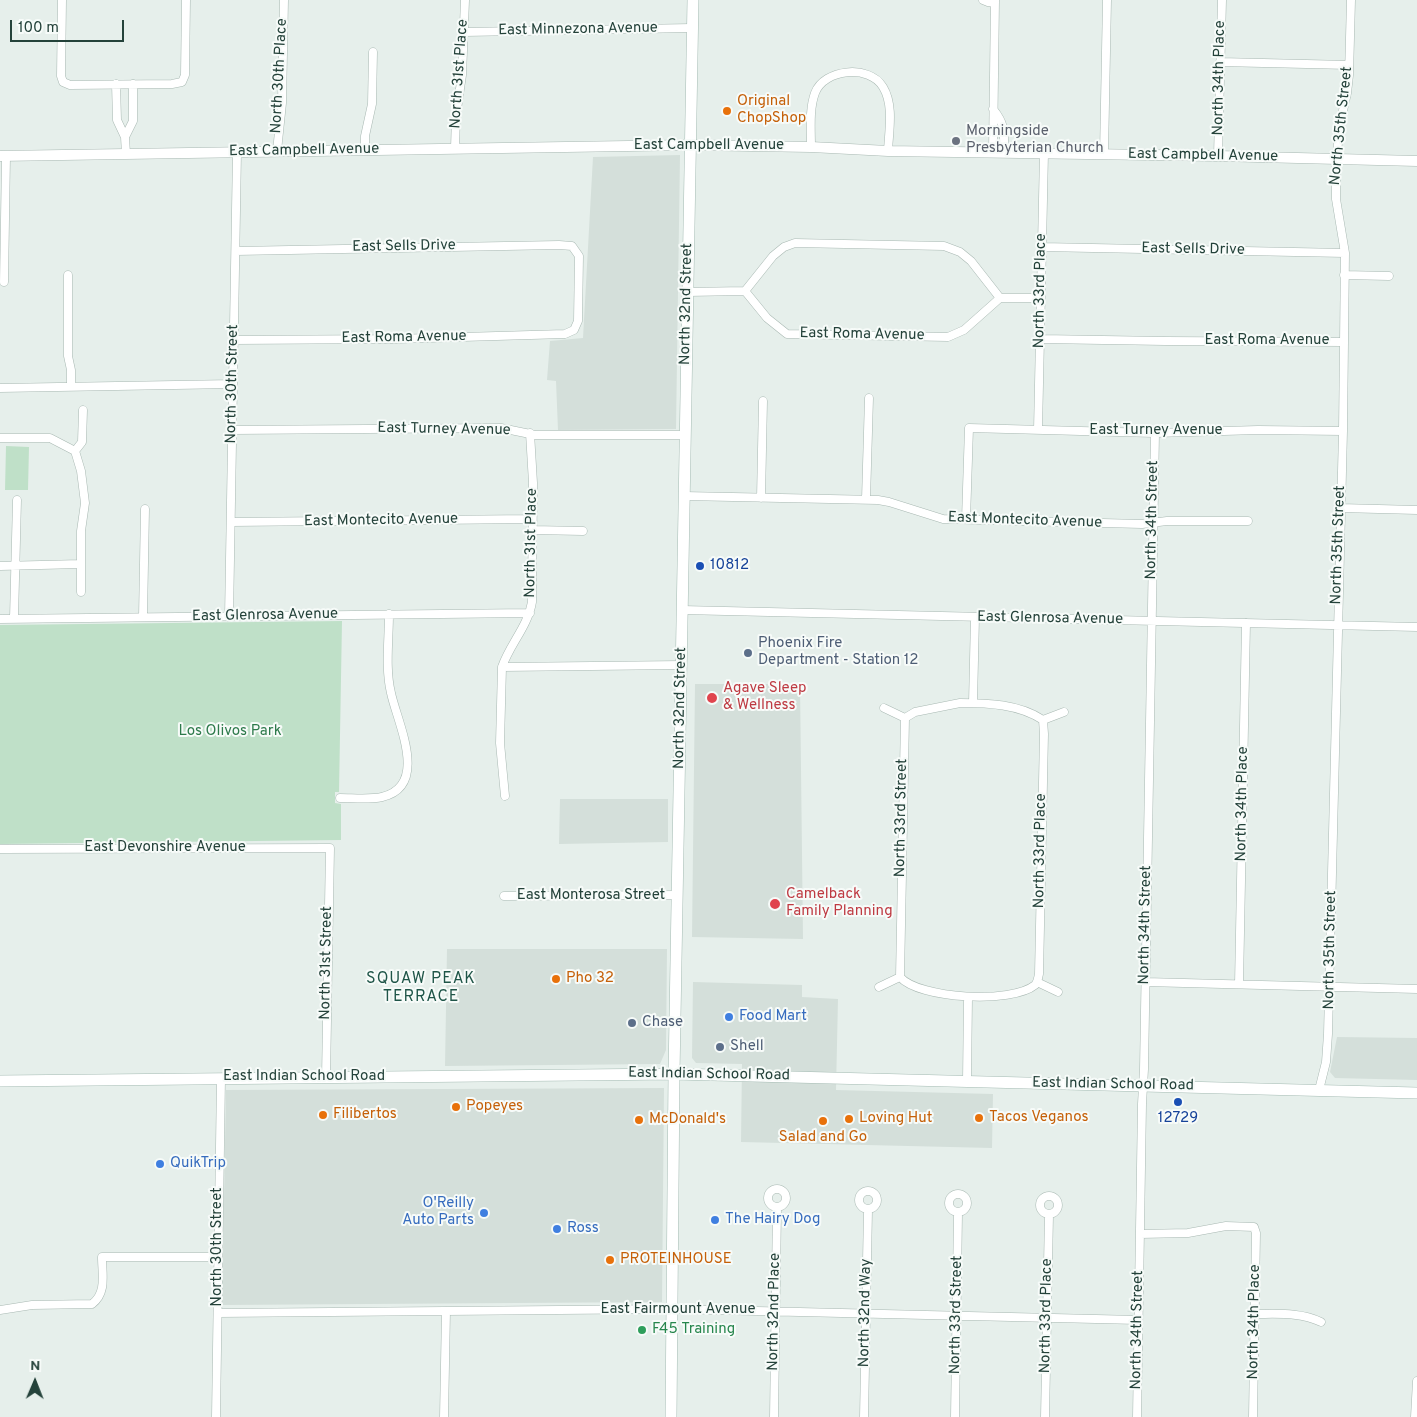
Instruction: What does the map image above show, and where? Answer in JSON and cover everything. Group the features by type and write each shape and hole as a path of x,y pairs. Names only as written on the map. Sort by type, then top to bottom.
{"main road":[{"name":"North 32nd Street","path":"670,1417 674,1074 693,0"},
{"name":"East Indian School Road","path":"0,1081 674,1074 1417,1093"}],"street":[{"path":"62,0 61,76 63,82 70,85 172,84 182,82 185,75 186,0"},
{"name":"North 30th Place","path":"276,151 282,103 284,0"},
{"name":"North 31st Place","path":"456,148 456,116 462,75 465,0"},
{"path":"983,0 988,2 995,1 992,123 998,152"},
{"path":"1104,154 1107,0"},
{"name":"North 34th Place","path":"1218,156 1222,0"},
{"name":"North 35th Street","path":"1319,1090 1326,1062 1330,987 1343,431 1345,253 1335,187 1339,128 1347,93 1351,0"},
{"name":"East Minnezona Avenue","path":"464,32 692,28"},
{"path":"365,150 365,136 372,104 373,52"},
{"path":"1220,62 1349,65"},
{"path":"811,147 812,110 815,92 826,79 848,72 868,74 882,85 889,101 888,151"},
{"path":"116,84 117,120 125,137 126,154"},
{"path":"125,137 133,121 133,84"},
{"path":"992,109 1004,128 998,152"},
{"path":"116,110 133,110"},
{"path":"992,123 1002,123"},
{"name":"East Campbell Avenue","path":"3,156 690,144 888,151 1417,161"},
{"name":"North 30th Street","path":"229,617 237,152"},
{"name":"North 33rd Place","path":"1038,430 1044,153"},
{"path":"3,156 4,282"},
{"path":"687,292 745,292 773,256 784,247 795,243 944,246 960,252 971,261 1000,298 1041,298"},
{"name":"East Sells Drive","path":"236,251 379,247 572,246 579,256 578,321 574,330"},
{"name":"East Sells Drive","path":"1042,247 1345,253"},
{"path":"68,275 68,356 71,386"},
{"path":"1344,275 1389,276"},
{"name":"East Roma Avenue","path":"745,292 768,318 787,334 832,336 948,337 964,330 1000,298"},
{"name":"East Roma Avenue","path":"233,340 565,334 574,330"},
{"name":"East Roma Avenue","path":"1041,339 1165,342 1344,342"},
{"path":"0,388 233,384"},
{"path":"866,499 869,398"},
{"path":"761,498 763,401"},
{"path":"75,451 82,442 83,410"},
{"name":"East Turney Avenue","path":"232,430 501,428 530,434 570,436 685,435"},
{"name":"East Turney Avenue","path":"966,519 969,428 1155,433 1258,430 1343,431"},
{"name":"North 34th Street","path":"1137,1417 1155,433"},
{"name":"North 31st Place","path":"506,796 500,742 502,667 530,612 533,483 530,434"},
{"path":"0,438 50,438 75,451 81,471 85,503 81,531 81,592"},
{"name":"East Montecito Avenue","path":"684,496 866,499 889,502 943,519 1153,524 1166,521 1248,521"},
{"path":"14,618 17,500"},
{"path":"1340,508 1417,510"},
{"path":"143,617 145,509"},
{"name":"East Montecito Avenue","path":"231,522 532,519"},
{"path":"532,530 583,531"},
{"path":"0,566 81,564"},
{"name":"East Glenrosa Avenue","path":"682,610 1417,627"},
{"name":"East Glenrosa Avenue","path":"0,619 530,612"},
{"path":"340,798 383,797 398,788 404,780 407,753 405,738 389,686 389,614"},
{"path":"974,703 975,617"},
{"name":"North 34th Place","path":"1239,984 1246,624"},
{"path":"502,667 682,665"},
{"path":"884,708 904,718 915,712 960,703 1010,706 1033,714 1043,720 1064,712"},
{"name":"North 33rd Street","path":"900,977 904,718"},
{"name":"North 33rd Place","path":"1037,982 1039,974 1043,720"},
{"name":"East Devonshire Avenue","path":"0,849 330,848"},
{"name":"North 31st Street","path":"326,1077 330,848"},
{"name":"East Monterosa Street","path":"504,896 678,895"},
{"path":"879,987 900,977 905,983 918,989 968,997 1009,994 1034,986 1037,982 1058,992"},
{"path":"1145,982 1417,989"},
{"path":"967,1081 968,997"},
{"name":"North 30th Street","path":"216,1417 221,1078"},
{"name":"North 32nd Place","path":"774,1417 777,1208"},
{"name":"North 32nd Way","path":"864,1417 868,1210"},
{"name":"North 33rd Street","path":"955,1417 958,1213"},
{"name":"North 33rd Place","path":"1045,1417 1049,1214"},
{"name":"North 34th Place","path":"1140,1234 1188,1233 1226,1226 1254,1227 1256,1233 1254,1417"},
{"path":"0,1310 32,1305 92,1304 102,1292 102,1257 218,1257"},
{"name":"East Fairmount Avenue","path":"218,1313 672,1309 1138,1320"},
{"path":"444,1417 446,1311"},
{"path":"1255,1314 1310,1316 1321,1322"},
{"path":"1415,1417 1417,1381"}],"shaded area":[{"path":"680,155 676,429 558,430 556,381 547,380 550,341 583,338 593,157"},
{"path":"695,684 800,684 803,939 692,937"},
{"path":"560,799 668,799 668,842 559,844"},
{"path":"447,949 667,949 666,1050 660,1064 445,1066"},
{"path":"693,982 802,985 802,997 838,999 836,1090 993,1094 992,1148 741,1142 742,1064 696,1063 692,1058"},
{"path":"1337,1037 1417,1038 1417,1080 1335,1078 1330,1072"},
{"path":"664,1088 662,1302 222,1305 226,1090"}],"green space":[{"path":"6,446 29,447 28,490 5,490"},
{"name":"Los Olivos Park","path":"342,621 339,792 335,792 335,803 341,804 341,840 0,844 0,625"}],"place":[{"name":"Original ChopShop","path":"727,111"},
{"name":"Morningside Presbyterian Church","path":"956,141"},
{"name":"10812","path":"700,566"},
{"name":"Phoenix Fire Department - Station 12","path":"748,653"},
{"name":"Agave Sleep & Wellness","path":"712,698"},
{"name":"Camelback Family Planning","path":"775,904"},
{"name":"Pho 32","path":"556,979"},
{"name":"Food Mart","path":"729,1017"},
{"name":"Chase","path":"632,1023"},
{"name":"Shell","path":"720,1047"},
{"name":"12729","path":"1178,1102"},
{"name":"Popeyes","path":"456,1107"},
{"name":"Filibertos","path":"323,1115"},
{"name":"Tacos Veganos","path":"979,1118"},
{"name":"Loving Hut","path":"849,1119"},
{"name":"McDonald's","path":"639,1120"},
{"name":"Salad and Go","path":"823,1121"},
{"name":"QuikTrip","path":"160,1164"},
{"name":"O'Reilly Auto Parts","path":"484,1213"},
{"name":"The Hairy Dog","path":"715,1220"},
{"name":"Ross","path":"557,1229"},
{"name":"PROTEINHOUSE","path":"610,1260"},
{"name":"F45 Training","path":"642,1330"}],"district":[{"name":"SQUAW PEAK TERRACE","path":"421,989"}]}
